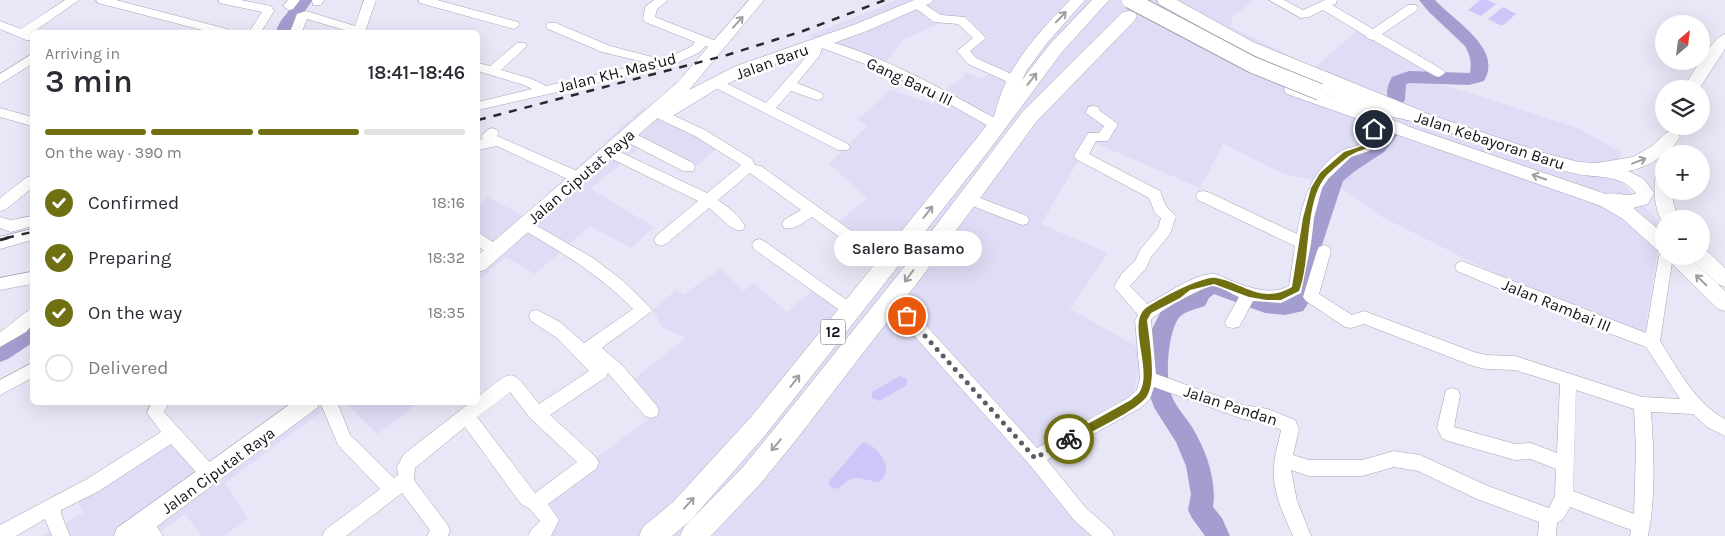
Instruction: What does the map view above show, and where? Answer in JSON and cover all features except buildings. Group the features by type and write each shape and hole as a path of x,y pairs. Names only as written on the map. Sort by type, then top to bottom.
{"highway":[{"name":"12","path":"652,536 682,511 759,425 1066,35 1101,0"},
{"path":"1165,0 1184,12 1270,56 1413,115"},
{"name":"12","path":"693,536 752,475 893,297 989,168 1045,99 1130,8"},
{"path":"1165,26 1162,20 1164,15 1170,12 1184,12"},
{"path":"989,168 1008,155 1023,141 1065,94 1139,20 1150,19 1249,71 1378,121"}],"main road":[{"path":"690,83 702,63 709,43 757,0"},
{"name":"Jalan Baru","path":"690,83 868,15 898,0"},
{"path":"999,121 1014,80 1025,62 1052,27 1078,0"},
{"name":"Jalan Kebayoran Baru","path":"1142,0 1239,52 1365,112 1378,121 1585,192"},
{"name":"Jalan Baru","path":"630,137 662,115 716,83 750,66 819,44 922,2"},
{"name":"Jalan Kebayoran Baru","path":"1130,8 1253,65 1323,91 1389,111 1413,115 1570,166 1597,169 1625,166 1643,160 1658,150 1671,135"},
{"path":"1697,80 1712,55 1725,39"},
{"name":"Jalan Ciputat Raya","path":"480,263 609,152 630,137 690,83"},
{"path":"1585,192 1631,202 1644,198 1643,188 1632,179 1597,169"},
{"path":"1585,192 1618,206 1655,237"},
{"path":"1685,265 1725,303"},
{"path":"1710,265 1725,279"},
{"name":"Jalan Ciputat Raya","path":"125,536 149,529 210,476 303,405"}],"street":[{"path":"35,30 73,0"},
{"path":"102,0 122,7 215,30"},
{"path":"224,0 264,8 268,11 256,30"},
{"path":"362,30 370,0"},
{"path":"424,0 514,25"},
{"path":"662,0 646,4 649,19 709,43"},
{"path":"1275,0 1301,14 1305,14 1328,3 1372,36 1439,73"},
{"path":"922,2 938,19 961,20 980,38 963,51 972,61 1014,80"},
{"path":"1372,36 1412,8"},
{"path":"297,30 301,17 306,16 358,30"},
{"path":"552,26 606,49 634,57 667,63"},
{"path":"2,29 27,36"},
{"name":"Jalan KH. Mas'ud","path":"480,106 667,63 709,43"},
{"path":"768,109 816,52 819,44"},
{"name":"Gang Baru III","path":"819,44 877,64 999,121"},
{"path":"492,71 520,46"},
{"path":"0,80 30,59"},
{"name":"Jalan KH. Mas'ud","path":"480,68 528,82 543,90"},
{"path":"716,83 843,147"},
{"path":"789,85 817,96"},
{"path":"1092,110 1093,113 1111,124 1103,138 1093,136 1086,144 1081,156 1155,195 1160,208 1168,216 1165,230 1145,254 1141,264 1127,277 1122,287 1146,313"},
{"path":"0,112 30,121"},
{"path":"662,115 700,133 747,162 750,168"},
{"path":"1035,458 1134,403 1144,394 1150,378 1143,320 1146,313 1188,288 1214,280 1246,299 1281,297 1296,288 1310,204 1315,188 1323,175 1346,154 1364,148 1370,143 1378,121"},
{"path":"480,144 496,137 579,178"},
{"path":"630,137 688,167"},
{"path":"609,152 709,200 727,213 738,226"},
{"path":"661,240 743,169 750,168 756,170 887,264"},
{"path":"0,206 30,184"},
{"path":"1203,196 1304,244"},
{"path":"967,198 1022,220"},
{"path":"789,224 812,210"},
{"path":"0,222 16,225 30,222"},
{"path":"525,224 596,267 644,310 631,317 587,350"},
{"path":"0,243 30,236"},
{"path":"480,240 495,251"},
{"path":"759,245 850,310"},
{"path":"1324,251 1311,296 1351,322 1364,317 1474,359 1486,362 1514,363 1642,404 1697,407"},
{"path":"1665,265 1652,342 1697,407 1715,424 1725,428"},
{"name":"Jalan Rambai III","path":"1462,267 1582,316 1652,342"},
{"path":"0,284 30,278"},
{"path":"893,297 907,316 1035,458 1080,514 1105,536"},
{"path":"1233,322 1246,299"},
{"path":"537,316 616,370 651,411"},
{"path":"876,317 907,316"},
{"path":"0,340 20,327 30,317"},
{"path":"537,414 600,372 587,350"},
{"path":"0,388 30,371"},
{"name":"Jalan Pandan","path":"1150,378 1243,412 1268,416 1289,425 1283,479 1292,514 1302,536"},
{"path":"1284,460 1309,468 1362,468 1394,459 1420,463 1482,493 1549,517 1555,516 1559,512 1564,496 1568,379"},
{"path":"482,398 511,381 537,414 590,462 536,503"},
{"path":"1452,395 1445,428 1448,433 1515,452 1531,451 1565,464"},
{"path":"1564,496 1640,531 1644,502 1642,404"},
{"path":"160,405 155,414 210,476"},
{"path":"329,405 344,440 398,485 440,534"},
{"path":"334,534 408,477 406,467 410,460 466,417 476,405"},
{"path":"466,417 527,498 536,503 550,520 537,536"},
{"path":"0,535 53,505 93,486 172,434"},
{"path":"53,505 52,514 61,536"},
{"path":"1547,536 1549,517"}],"shaded area":[{"path":"897,0 1254,0 1233,16 1230,26 1314,68 1360,28 1436,68 1432,81 1578,128 1621,152 1620,181 1655,218 1656,265 1644,336 1508,280 1382,217 1337,185 1283,174 1223,144 1200,188 1090,141 1041,224 1108,253 1070,309 1143,350 1133,394 1031,451 1104,536 539,536 560,521 545,496 655,414 629,383 685,338 662,327 653,310 676,290 684,294 720,269 743,291 754,283 787,312 819,285 848,303 877,267 872,259 828,230 867,198 829,164 868,125 857,120 891,90 933,104 943,91 962,78 966,72 981,79 995,69 960,50 981,36 960,19 946,21 904,39 883,65 808,36"},
{"path":"1480,0 1487,0 1496,4 1481,16 1468,10"},
{"path":"1503,7 1516,14 1502,26 1488,19"},
{"path":"644,107 724,142 697,166 646,142 591,189 654,227 631,248 590,226 535,274 506,257 480,279 480,256 492,244 480,236 480,203 488,197 523,216"},
{"path":"900,376 907,379 907,385 879,401 872,398 872,392"},
{"path":"301,405 330,405 225,483 248,518 224,536 202,536 185,514 154,536 42,536 83,513 76,496 175,433 205,469"},
{"path":"348,405 416,405 377,434"},
{"path":"862,443 873,447 883,458 886,465 884,477 878,482 856,478 848,480 838,489 831,487 830,480"}],"waterway":[{"path":"285,30 287,22 298,11 304,0"},
{"path":"1396,100 1398,81 1409,77 1469,79 1478,77 1480,64 1472,43 1427,0"},
{"path":"1218,536 1213,526 1200,510 1203,494 1198,466 1185,436 1163,402 1159,392 1157,357 1163,329 1170,313 1176,308 1198,300 1201,293 1211,287 1218,286 1265,305 1296,305 1304,295 1306,263 1335,178 1348,166 1371,153 1389,134"},
{"path":"0,353 30,333"}],"railway":[{"path":"480,119 727,55 803,31 885,0"},
{"path":"6,238 30,232"},
{"path":"0,240 11,237"}],"way so far":[{"path":"907,316 1035,458 1069,439"}],"place":[{"name":"Salero Basamo","path":"907,316"}],"route":[{"path":"1069,439 1134,403 1144,394 1148,378 1143,320 1144,315 1148,311 1188,288 1214,280 1223,282 1245,293 1267,296 1281,297 1296,288 1307,218 1315,188 1323,175 1346,154 1364,148 1370,143 1374,129"}]}
